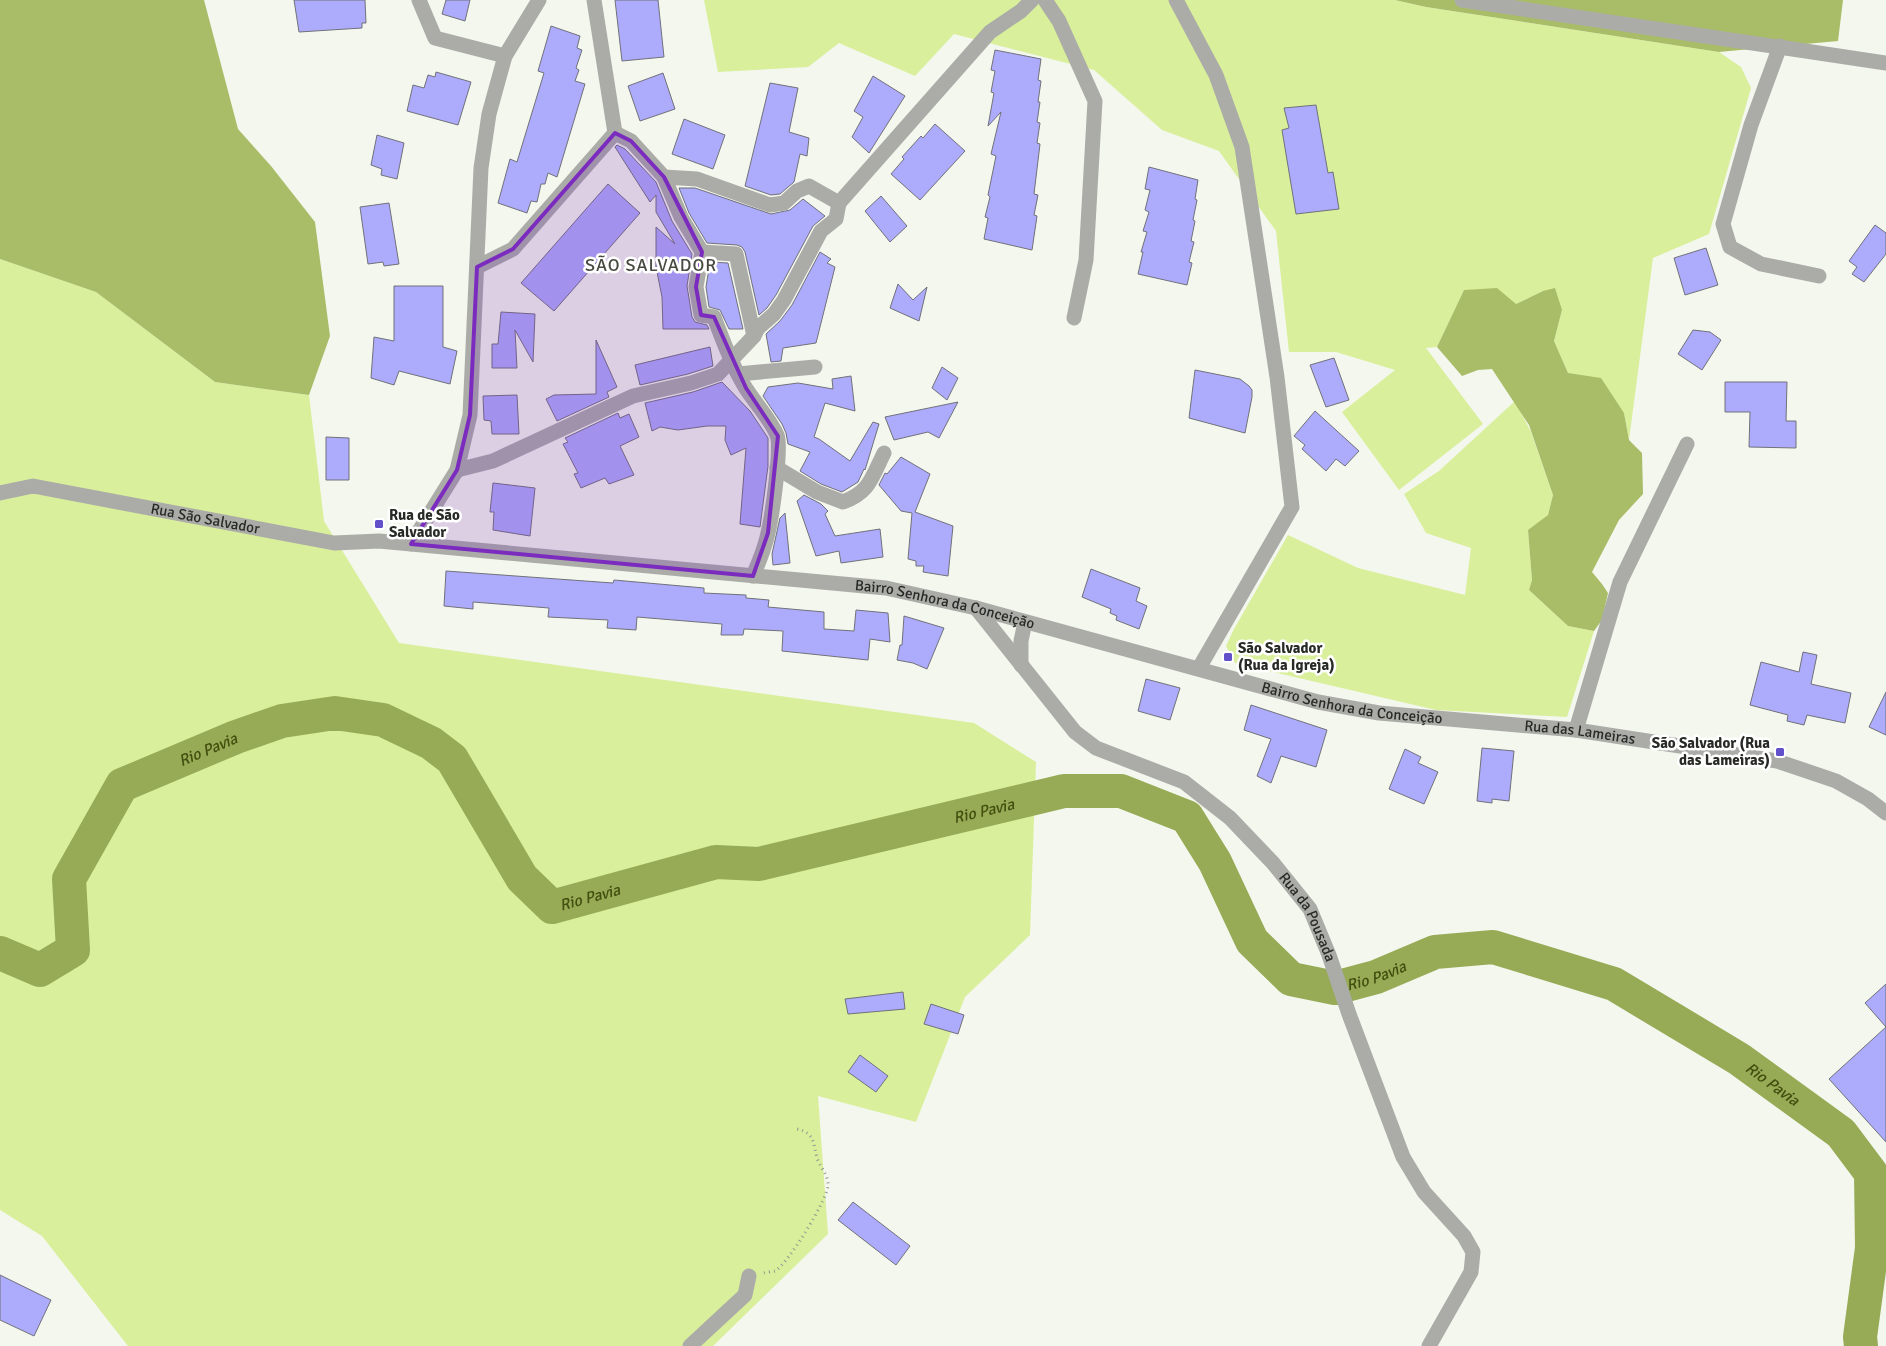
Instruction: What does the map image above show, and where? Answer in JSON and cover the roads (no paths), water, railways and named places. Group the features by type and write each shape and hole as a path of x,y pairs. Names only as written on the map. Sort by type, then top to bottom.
{"street":[{"path":"419,0 435,38 504,56"},
{"path":"410,544 457,470 470,415 481,168 489,114 504,56 539,0"},
{"path":"457,470 493,461 633,396 691,383 718,374 754,336 758,328 774,314 784,300 822,231 836,219 839,203 990,32 1022,11 1032,0"},
{"path":"1045,0 1059,21 1095,101 1086,260 1074,318"},
{"path":"1176,0 1216,75 1242,147 1277,377 1292,507 1199,668"},
{"path":"1462,0 1886,63"},
{"path":"591,2 615,133"},
{"path":"1780,46 1751,124 1723,224 1730,246 1738,251 1762,264 1819,276"},
{"path":"477,267 513,249 615,133"},
{"path":"615,133 631,141 664,177 681,217 702,252 696,287 701,315 714,317 738,374 778,436 777,468 768,533 753,576"},
{"path":"664,177 697,179 770,205 784,203 797,191 809,186 839,203"},
{"path":"702,252 736,254 754,336"},
{"path":"738,374 815,367"},
{"path":"1576,730 1620,582 1687,444"},
{"path":"777,468 816,492 843,502 854,498 868,487 884,453"},
{"name":"Rua São Salvador","path":"0,493 33,486 334,543 379,541 410,544"},
{"name":"Bairro Senhora da Conceição","path":"410,544 886,588 976,608 1318,702 1379,714 1468,721"},
{"name":"Rua da Pousada","path":"976,608 1075,732 1096,748 1184,782 1230,818 1272,863 1310,909 1329,955 1349,1014 1403,1156 1424,1192 1464,1236 1473,1252 1471,1272 1429,1346"},
{"path":"1021,665 1021,640 1025,622"},
{"name":"Rua das Lameiras","path":"1468,721 1576,730 1788,764 1836,781 1868,799 1886,813"},
{"path":"690,1346 745,1295 749,1276"}],"waterway":[{"name":"Rio Pavia","path":"0,953 40,970 73,950 69,879 122,785 236,737 282,721 335,713 383,720 431,743 452,759 522,878 552,907 716,862 759,864 1064,791 1121,791 1187,817 1215,862 1252,941 1291,979 1335,988 1376,977 1435,952 1493,947 1614,984 1739,1059 1841,1133 1871,1173 1872,1248 1860,1337 1861,1346"}],"place":[{"name":"Rua de São Salvador","path":"379,524"},
{"name":"São Salvador (Rua da Igreja)","path":"1228,657"},
{"name":"São Salvador (Rua das Lameiras)","path":"1780,752"}],"district":[{"name":"SÃO SALVADOR","path":"651,265"}]}
